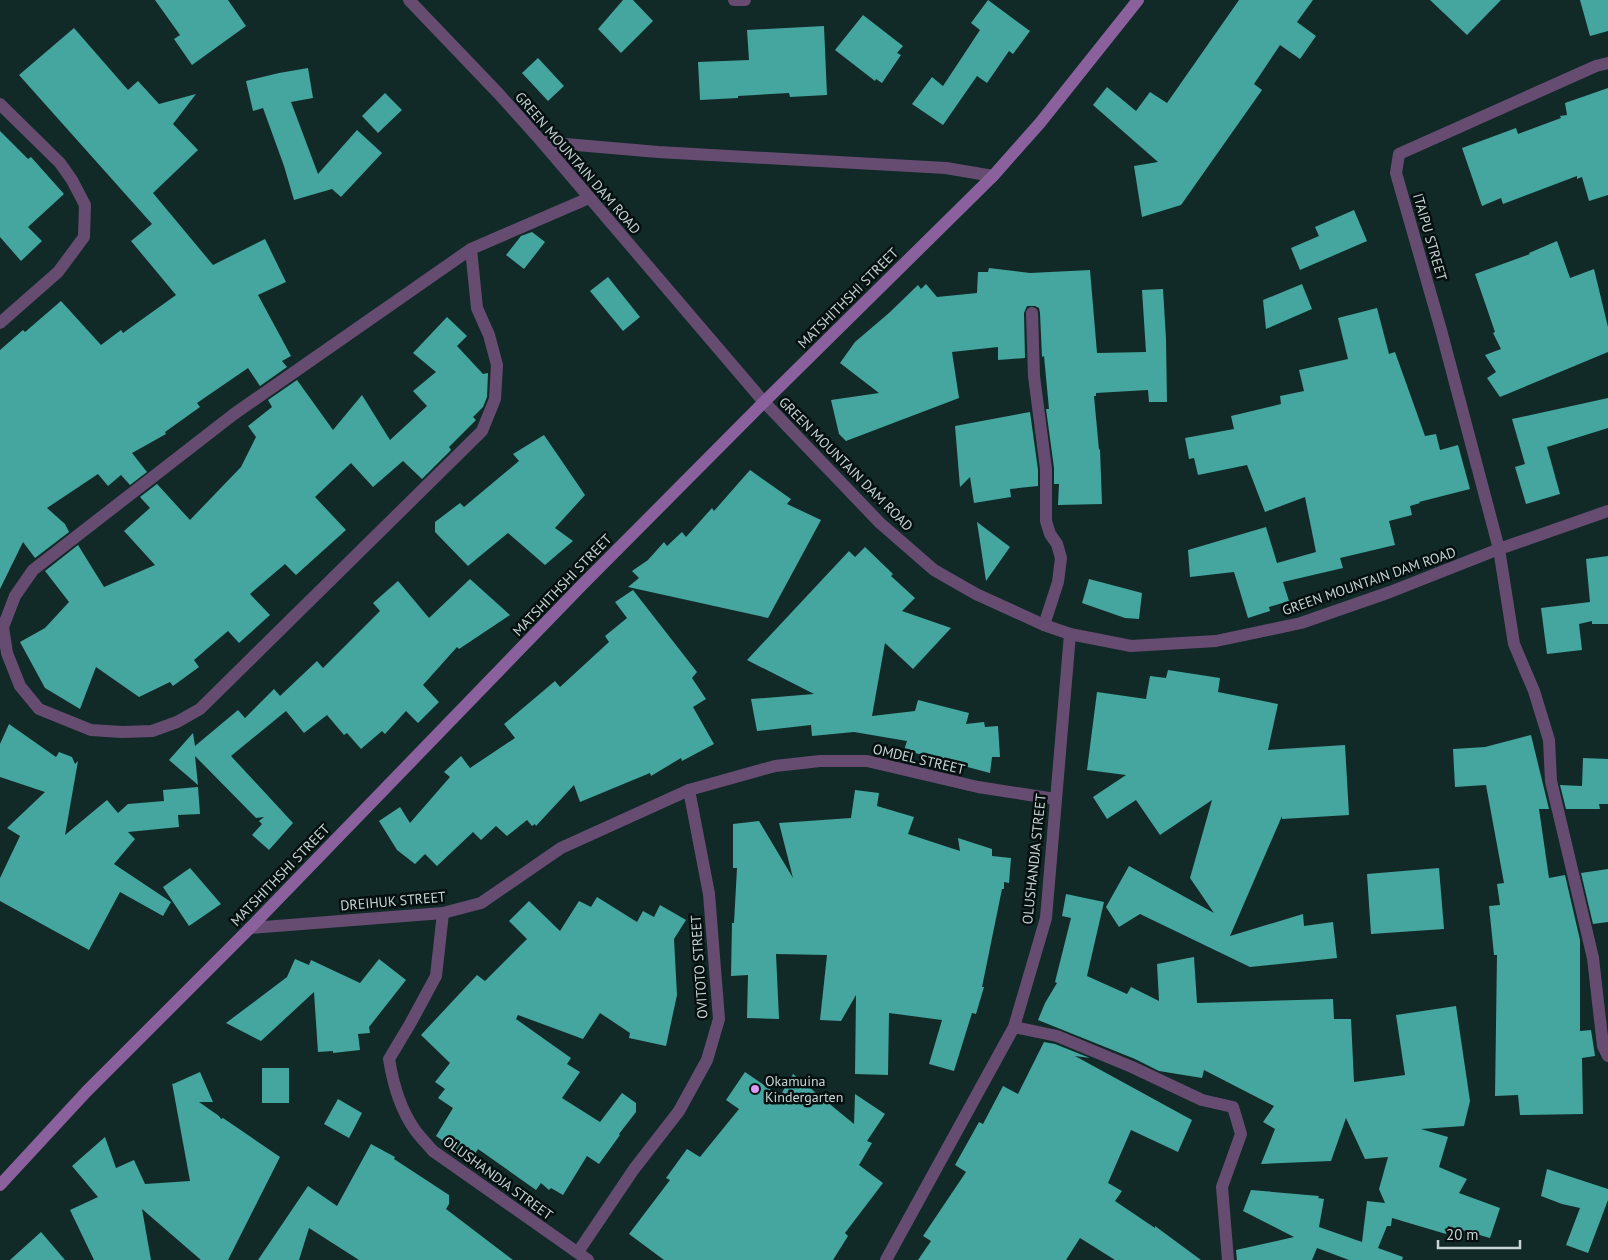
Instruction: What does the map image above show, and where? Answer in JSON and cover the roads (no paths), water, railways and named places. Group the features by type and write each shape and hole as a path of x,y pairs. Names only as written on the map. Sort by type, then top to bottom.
{"main road":[{"name":"MATSHITHSHI STREET","path":"0,1185 86,1092 250,928 581,586 993,176 1040,123 1138,0"}],"street":[{"name":"GREEN MOUNTAIN DAM ROAD","path":"409,0 542,142 764,402 880,524 934,570 976,594 1044,625 1070,634 1131,646 1216,641 1301,623 1390,592 1499,549 1608,511"},
{"path":"734,0 745,0"},
{"name":"ITAIPU STREET","path":"1499,549 1396,172 1399,154 1608,62"},
{"path":"0,104 60,164 72,180 85,205 84,237 58,272 0,323"},
{"path":"542,142 668,153 946,168 993,176"},
{"path":"471,249 477,308 489,335 497,365 495,399 482,431 200,709 177,722 152,731 122,732 91,730 39,709 20,686 7,653 3,627 15,596 34,570 234,414 471,249 589,198"},
{"path":"1032,313 1034,376 1046,469 1046,521 1062,558 1058,582 1044,625"},
{"path":"1499,549 1514,644 1534,690 1549,740 1551,781 1593,958 1603,1046 1608,1056"},
{"name":"OLUSHANDJA STREET","path":"886,1260 1014,1027 1046,918 1070,634"},
{"name":"OMDEL STREET","path":"689,790 775,766 820,761 867,761 978,788 1055,799"},
{"name":"DREIHUK STREET","path":"250,928 443,913 481,903 561,848 689,790"},
{"name":"OVITOTO STREET","path":"583,1256 634,1169 679,1111 707,1060 719,1019 709,894 689,790"},
{"name":"OLUSHANDJA STREET","path":"443,913 436,976 410,1024 388,1059 392,1080 400,1102 415,1129 433,1151 583,1256"},
{"path":"1014,1027 1057,1036 1132,1067 1202,1100 1232,1107 1241,1134 1222,1187 1228,1260"}],"place":[{"name":"Okamuina Kindergarten","path":"755,1089"}]}
